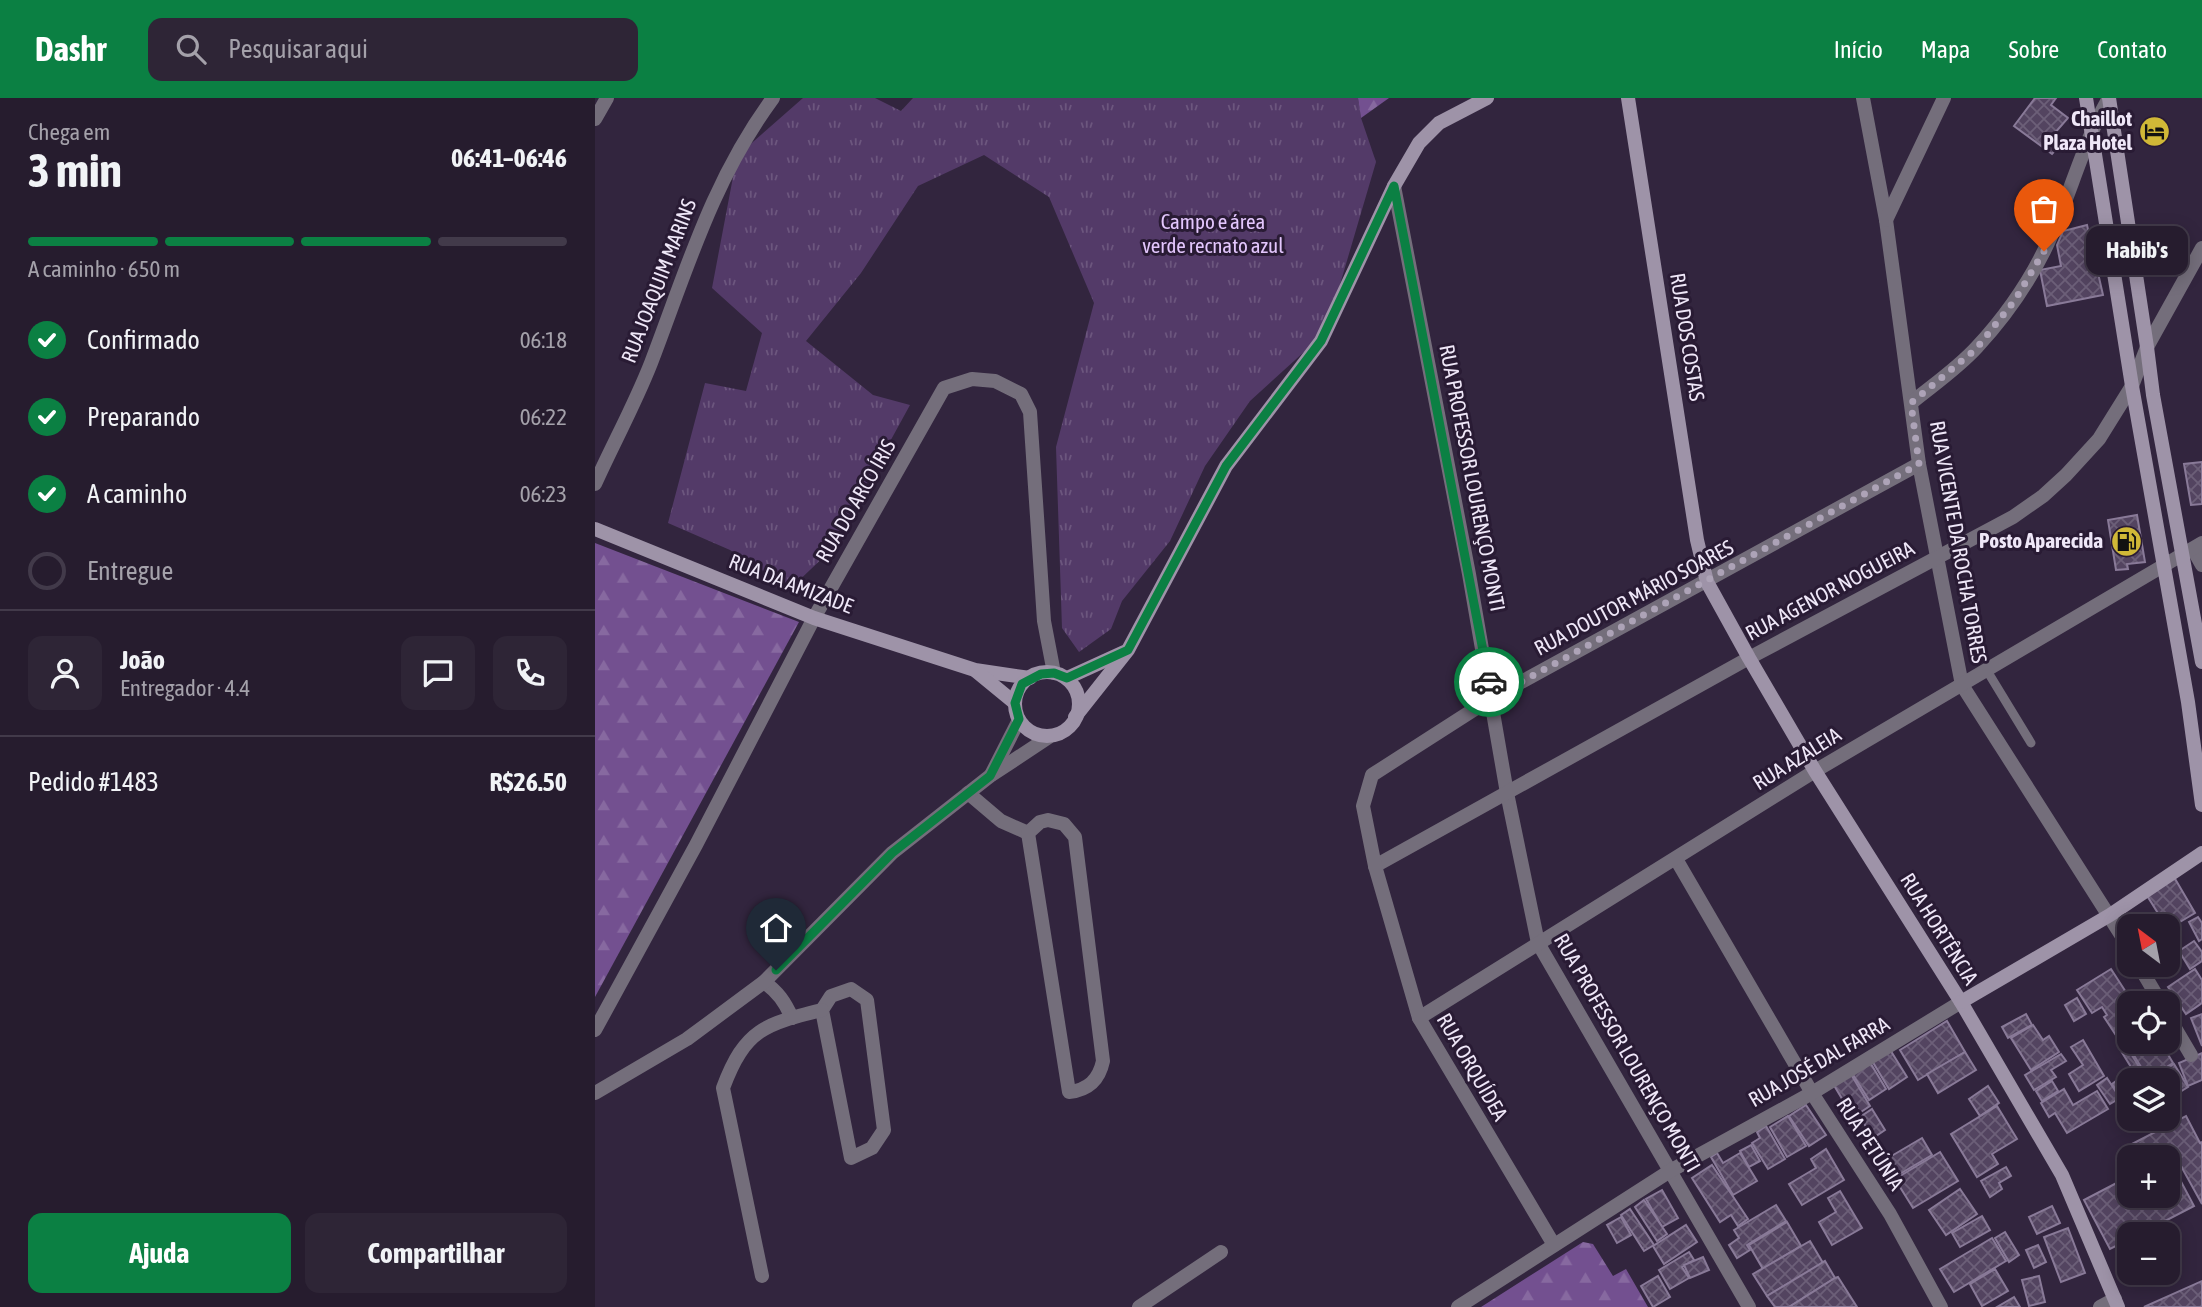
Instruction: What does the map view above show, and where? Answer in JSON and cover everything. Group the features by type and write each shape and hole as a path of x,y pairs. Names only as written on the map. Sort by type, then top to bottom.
{"street":[{"path":"595,119 607,98"},
{"name":"RUA JOAQUIM MARINS","path":"595,484 650,365 713,199 758,118 773,98"},
{"path":"595,1093 687,1039 764,982 892,853 990,776 1067,727 1128,650 1226,466 1321,341 1394,186 1419,143 1439,123 1487,98"},
{"name":"RUA DOS COSTAS","path":"1628,98 1697,540 1707,582"},
{"name":"RUA VICENTE DA ROCHA TORRES","path":"1863,98 1886,220 1919,464 1962,685 2117,927"},
{"path":"1886,220 1944,98"},
{"path":"2086,98 2132,386 2165,566 2202,805"},
{"path":"1911,403 1976,349 2015,300 2044,251 2092,128 2109,98"},
{"path":"2109,98 2153,395 2193,549 2202,662"},
{"name":"RUA PROFESSOR LOURENÇO MONTI","path":"1394,186 1492,698 1507,793 1538,943 1749,1307"},
{"name":"RUA AGENOR NOGUEIRA","path":"1375,866 1749,658 2013,517 2043,496 2099,439 2132,386 2147,346 2202,248"},
{"name":"RUA DO ARCO ÍRIS","path":"595,1030 697,845 814,618 944,388 972,379 995,381 1021,394 1030,411 1044,621 1061,676"},
{"name":"RUA DOUTOR MÁRIO SOARES","path":"1372,775 1492,698 1919,464"},
{"name":"RUA DA AMIZADE","path":"595,529 814,618 975,670 1030,678"},
{"path":"2193,549 2202,565"},
{"name":"RUA AZALEIA","path":"1419,1018 1815,771 2193,549"},
{"name":"RUA HORTÊNCIA","path":"1707,582 1815,771 1961,1002 2062,1175 2116,1303"},
{"path":"1049,737 1038,736 1028,730 1019,719 1015,703 1022,684 1041,674 1061,676 1128,650"},
{"name":"RUA DA AMIZADE","path":"975,670 1015,703"},
{"path":"1061,676 1079,694 1080,707 1075,717"},
{"path":"990,776 1019,719"},
{"name":"RUA ORQUÍDEA","path":"1372,775 1363,806 1375,866 1419,1018 1554,1245"},
{"path":"968,793 1001,821 1028,833"},
{"path":"1048,820 1064,824 1075,837 1103,1061 1096,1080 1079,1091 1069,1092 1028,833 1040,822 1048,820"},
{"name":"RUA JOSÉ DAL FARRA","path":"1458,1307 1669,1171 1812,1093 2110,915 2202,853"},
{"name":"RUA PETÚNIA","path":"1676,859 1812,1093 1890,1214 1941,1307"},
{"path":"764,982 786,1003 792,1018"},
{"path":"762,1276 723,1088 733,1060 751,1037 776,1021 822,1010 831,996 851,989 867,1000 884,1130 872,1148 851,1158 822,1010"},
{"path":"2180,1036 2191,1055"},
{"path":"1139,1307 1221,1252"},
{"path":"2100,1307 2116,1303"}],"lane":[{"path":"1986,670 2031,743"}],"green space":[{"name":"Campo e área verde recnato azul","path":"803,98 875,98 901,111 913,98 1358,98 1361,118 1376,162 1326,332 1250,401 1205,466 1170,541 1122,601 1111,629 1079,652 1062,628 1056,447 1094,303 1049,197 984,155 918,186 861,273 806,341 873,395 910,405 830,551 791,588 730,550 668,523 705,383 746,391 762,333 712,288 737,156"},
{"path":"1358,98 1389,98 1361,118"},
{"path":"595,543 799,622 595,997"},
{"path":"1583,1242 1593,1244 1613,1276 1626,1269 1648,1307 1481,1307"}],"building":[{"path":"2035,98 2056,98 2051,105 2068,118 2053,135 2062,143 2052,154 2014,126"},
{"path":"2087,225 2103,295 2047,306 2040,270 2061,266 2057,245 2063,231"},
{"path":"2202,462 2202,504 2191,505 2184,464"},
{"name":"Posto Aparecida","path":"2137,515 2145,562 2127,564 2128,569 2116,570 2108,520"},
{"path":"2174,877 2195,913 2181,921 2181,914 2158,914 2146,894"},
{"path":"2198,917 2202,923 2202,939 2199,941 2189,922"},
{"path":"2194,941 2202,952 2202,961 2190,969 2181,950"},
{"path":"2111,969 2125,991 2117,991 2117,1037 2104,1017 2107,1015 2102,1007 2092,1013 2077,990"},
{"path":"2195,969 2202,980 2202,1003 2186,1014 2180,1005 2180,991 2171,991 2168,987"},
{"path":"2077,998 2086,1014 2074,1021 2065,1005"},
{"path":"2026,1014 2032,1025 2008,1038 2002,1027"},
{"path":"2202,1014 2202,1046 2191,1018"},
{"path":"1947,1021 1965,1052 1918,1080 1900,1050"},
{"path":"2033,1025 2043,1040 2049,1036 2059,1052 2031,1070 2011,1038"},
{"path":"2083,1040 2104,1076 2079,1091 2069,1074 2083,1065 2071,1047"},
{"path":"1889,1048 1907,1077 1889,1089 1871,1059"},
{"path":"1965,1052 1976,1070 1938,1093 1927,1074"},
{"path":"2202,1053 2202,1080 2188,1086 2179,1063"},
{"path":"2061,1054 2066,1061 2051,1070 2056,1077 2034,1090 2025,1075"},
{"path":"2123,1054 2131,1054 2140,1068 2132,1068"},
{"path":"2133,1054 2168,1054 2173,1063 2165,1068 2142,1068"},
{"path":"1868,1059 1886,1089 1869,1100 1850,1070"},
{"path":"1849,1071 1870,1106 1853,1117 1832,1082"},
{"path":"2180,1074 2188,1087 2180,1092"},
{"path":"2107,1078 2117,1093 2117,1100 2110,1104 2097,1085"},
{"path":"2052,1081 2058,1091 2042,1101 2036,1091"},
{"path":"1988,1086 1999,1103 1980,1116 1969,1099"},
{"path":"2064,1089 2073,1105 2097,1091 2108,1109 2067,1133 2055,1113 2049,1117 2041,1103"},
{"path":"1806,1105 1826,1135 1809,1146 1789,1116"},
{"path":"1997,1106 2017,1139 1992,1154 1998,1164 1977,1177 1951,1134"},
{"path":"1872,1109 1885,1130 1873,1138 1860,1117"},
{"path":"1788,1116 1806,1146 1787,1157 1770,1127"},
{"path":"2186,1116 2200,1143 2202,1142 2202,1204 2180,1164 2180,1145 2132,1144 2157,1131 2180,1131 2180,1119"},
{"path":"1766,1126 1785,1159 1768,1169 1752,1143 1760,1138 1757,1132"},
{"path":"1922,1138 1932,1155 1893,1178 1883,1161"},
{"path":"1751,1145 1760,1161 1749,1167 1740,1151"},
{"path":"1826,1149 1844,1180 1802,1205 1789,1184 1816,1168 1811,1159"},
{"path":"1940,1152 1958,1181 1913,1208 1895,1179"},
{"path":"1717,1153 1723,1163 1740,1153 1757,1181 1733,1195 1711,1157"},
{"path":"1712,1165 1748,1219 1738,1226 1731,1215 1720,1222 1692,1178"},
{"path":"2006,1167 2011,1176 1999,1183 2002,1189 1990,1197 1981,1181"},
{"path":"2180,1180 2194,1206 2163,1222 2117,1222 2117,1246 2110,1249 2084,1200 2117,1183 2117,1208 2180,1208"},
{"path":"1960,1189 1977,1214 1946,1235 1929,1210"},
{"path":"1662,1190 1678,1218 1662,1227 1646,1199"},
{"path":"1840,1191 1862,1228 1832,1245 1819,1222 1836,1212 1828,1198"},
{"path":"1644,1200 1667,1234 1657,1241 1635,1207"},
{"path":"1776,1205 1786,1221 1747,1245 1750,1250 1737,1258 1729,1245 1739,1238 1734,1230"},
{"path":"2052,1206 2060,1223 2037,1234 2029,1217"},
{"path":"1630,1209 1654,1245 1644,1251 1621,1215"},
{"path":"1982,1216 1990,1230 1960,1247 1952,1233"},
{"path":"1621,1217 1631,1235 1617,1243 1607,1225"},
{"path":"1787,1222 1801,1246 1763,1269 1749,1245"},
{"path":"1686,1225 1697,1242 1664,1264 1653,1246"},
{"path":"2068,1228 2085,1273 2061,1282 2044,1237"},
{"path":"2005,1232 2019,1255 2009,1262 1995,1238"},
{"path":"1992,1238 2006,1261 1954,1292 1940,1269"},
{"path":"1810,1241 1823,1263 1767,1296 1753,1274"},
{"path":"2038,1245 2046,1262 2034,1268 2026,1250"},
{"path":"1689,1252 1694,1260 1682,1267 1689,1278 1670,1289 1659,1270"},
{"path":"1703,1257 1709,1270 1690,1278 1684,1265"},
{"path":"1825,1261 1835,1278 1789,1307 1775,1307 1767,1296"},
{"path":"1995,1269 2008,1291 1982,1306 1970,1284"},
{"path":"1658,1276 1670,1297 1653,1307 1641,1286"},
{"path":"2039,1276 2045,1302 2029,1306 2022,1280"},
{"path":"1838,1277 1857,1307 1789,1307 1835,1278"},
{"path":"2202,1281 2202,1307 2144,1307"},
{"path":"2014,1297 2020,1307 1997,1307"}],"way so far":[{"path":"1489,682 1492,698 1919,464 1911,403 1976,349 2015,300 2044,251"}],"place":[{"name":"Chaillot Plaza Hotel","path":"2155,131"},
{"name":"Habib's","path":"2044,251"},
{"name":"Posto Aparecida","path":"2126,541"}],"route":[{"path":"776,970 892,853 990,776 1019,719 1015,703 1016,694 1022,684 1041,674 1054,673 1067,678 1128,650 1226,466 1321,341 1394,186 1489,682"}]}
